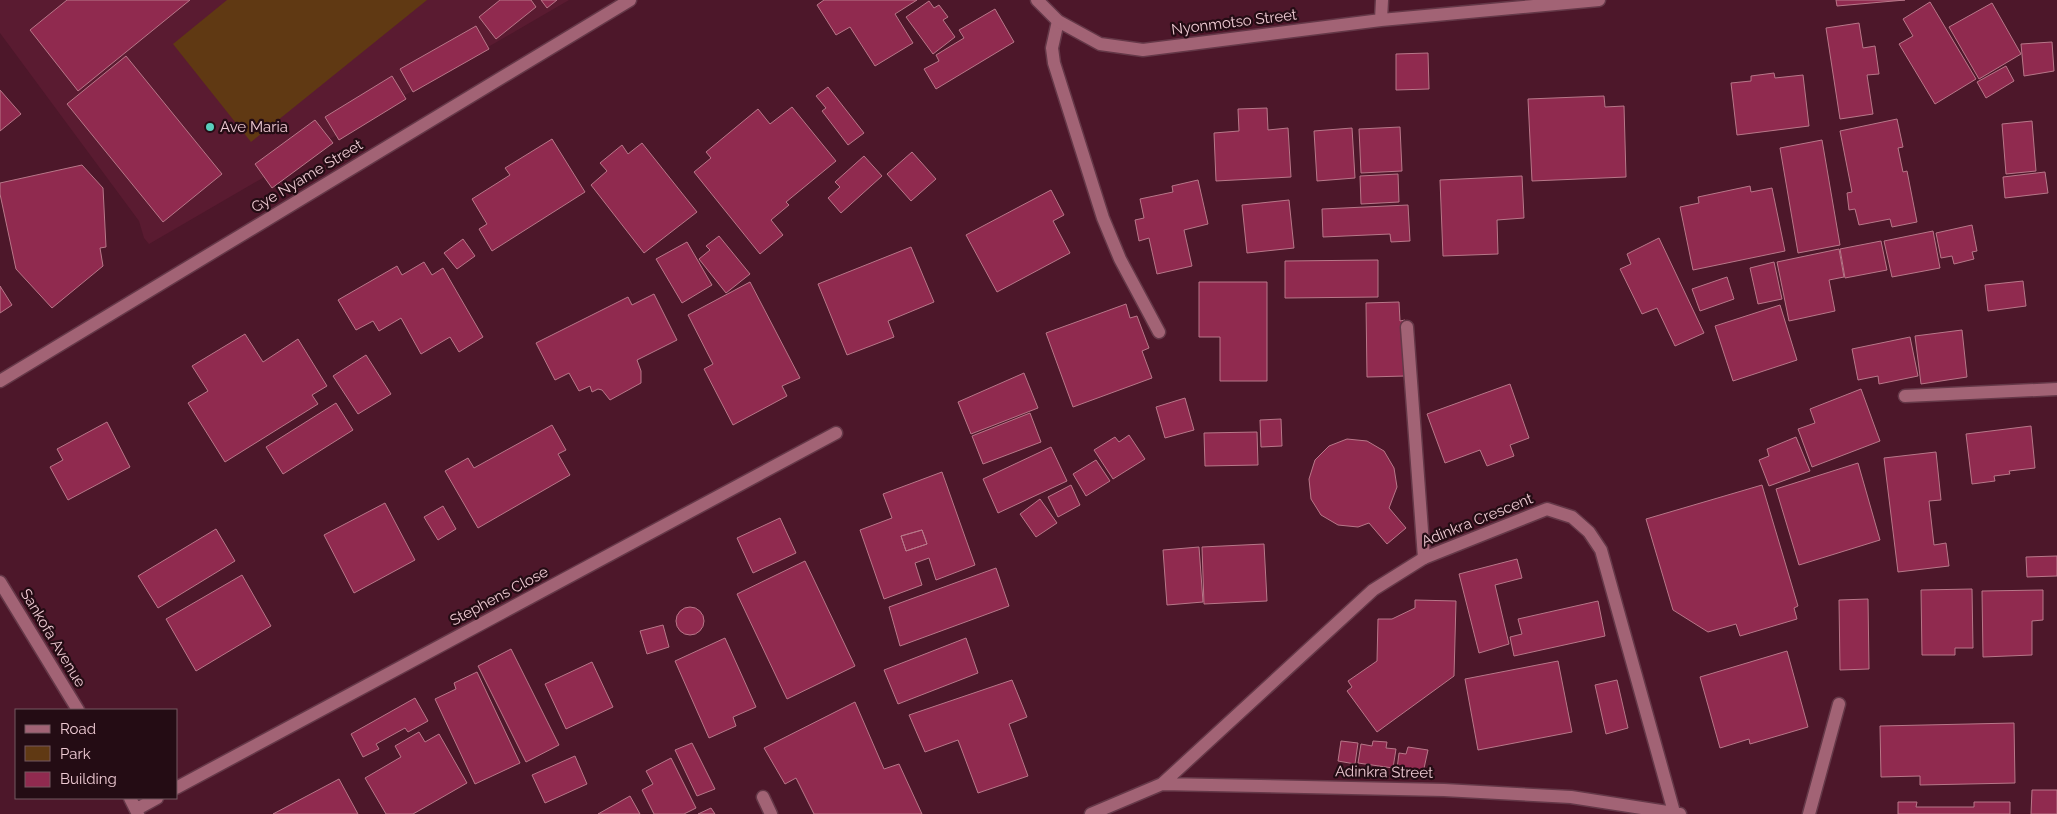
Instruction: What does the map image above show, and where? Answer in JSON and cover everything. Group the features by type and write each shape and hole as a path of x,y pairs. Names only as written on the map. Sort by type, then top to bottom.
{"street":[{"name":"Gye Nyame Street","path":"0,380 630,0"},
{"name":"Nyonmotso Street","path":"1037,0 1058,21 1100,44 1143,50 1381,20 1599,0"},
{"path":"1381,20 1382,0"},
{"path":"1058,21 1052,48 1054,63 1100,209 1120,258 1159,332"},
{"path":"1407,327 1424,558"},
{"path":"1905,396 2057,389"},
{"name":"Stephens Close","path":"178,787 836,433"},
{"name":"Adinkra Crescent","path":"1162,784 1373,590 1424,558 1548,509 1572,518 1589,532 1602,550 1677,813"},
{"name":"Sankofa Avenue","path":"0,582 77,709"},
{"path":"1809,814 1839,704"},
{"name":"Adinkra Street","path":"1091,814 1162,784 1454,790 1571,797 1677,813"},
{"path":"763,797 771,814"},
{"path":"135,807 155,799"}],"shaded area":[{"name":"Ave Maria","path":"0,0 569,0 149,244 144,238 139,221 0,33"}],"green space":[{"path":"227,0 427,0 251,142 173,44"}],"building":[{"path":"67,0 190,0 78,91 30,30"},
{"path":"500,0 531,0 536,7 496,39 479,17"},
{"path":"541,0 557,0 547,8"},
{"path":"824,0 917,0 895,14 913,43 875,66 850,27 836,35 817,5"},
{"path":"1836,0 1905,0 1837,6"},
{"path":"929,1 934,8 939,5 948,17 943,20 955,37 933,54 906,17"},
{"path":"1930,2 1976,79 1935,104 1899,44 1913,36 1903,19"},
{"path":"1992,3 2021,54 1979,79 1949,27"},
{"path":"995,9 1014,42 936,89 924,69 939,61 936,55 964,38 959,30"},
{"path":"1859,23 1863,48 1875,46 1879,74 1867,75 1873,114 1840,119 1826,28"},
{"path":"476,26 489,49 413,92 400,69"},
{"path":"2052,42 2054,71 2024,76 2021,44"},
{"path":"1428,53 1429,89 1396,90 1396,54"},
{"path":"126,56 222,174 163,222 67,104"},
{"path":"2006,66 2014,81 1986,98 1977,82"},
{"path":"1774,73 1775,78 1803,75 1809,126 1737,135 1731,83 1751,81 1751,76"},
{"path":"392,76 406,99 339,140 325,117"},
{"path":"828,87 864,133 848,145 822,111 826,108 816,96"},
{"path":"0,90 21,114 0,131"},
{"path":"1604,96 1605,107 1624,106 1626,177 1532,181 1528,99"},
{"path":"792,107 836,161 786,202 789,205 771,220 783,235 760,254 694,172 711,158 706,152 758,109 770,124"},
{"path":"1267,108 1268,130 1288,128 1291,177 1216,181 1214,133 1239,131 1238,109"},
{"path":"1897,119 1903,147 1898,148 1903,172 1907,171 1917,222 1892,227 1890,219 1859,225 1855,209 1849,210 1847,193 1852,192 1840,131"},
{"path":"315,120 333,143 272,188 255,164"},
{"path":"2032,121 2036,171 2006,174 2002,124"},
{"path":"1400,127 1402,171 1361,173 1359,129"},
{"path":"1352,128 1355,178 1317,181 1314,131"},
{"path":"552,139 585,192 492,251 479,229 487,224 472,199 510,175 505,168"},
{"path":"1822,140 1840,245 1798,253 1780,148"},
{"path":"642,143 697,212 644,253 591,185 607,171 600,163 622,145 628,154"},
{"path":"912,152 936,179 911,201 887,174"},
{"path":"864,156 882,176 841,213 828,198 840,187 835,182"},
{"path":"82,165 103,188 106,247 100,248 103,266 52,308 16,269 0,194 0,183"},
{"path":"2045,172 2048,193 2005,198 2003,177"},
{"path":"1398,174 1399,202 1361,204 1360,176"},
{"path":"1522,176 1524,218 1497,220 1498,254 1443,256 1440,180"},
{"path":"1198,180 1208,224 1184,230 1192,266 1157,274 1149,238 1139,241 1135,220 1144,218 1140,199 1173,192 1172,186"},
{"path":"1750,186 1751,192 1772,188 1785,251 1693,270 1680,207 1699,203 1698,197"},
{"path":"1051,190 1064,215 1053,221 1070,253 997,292 966,235"},
{"path":"1289,200 1294,248 1247,253 1242,205"},
{"path":"1408,205 1410,241 1391,242 1390,234 1323,237 1322,209"},
{"path":"1972,225 1977,251 1972,252 1974,259 1954,264 1952,256 1941,258 1936,233"},
{"path":"1933,231 1940,268 1892,277 1884,241"},
{"path":"719,236 750,274 726,293 699,259 710,250 706,246"},
{"path":"1659,238 1704,333 1675,346 1657,308 1642,314 1620,269 1631,264 1627,254"},
{"path":"463,239 475,256 457,269 444,253"},
{"path":"1881,241 1887,270 1845,278 1840,249"},
{"path":"687,242 712,285 682,303 656,259"},
{"path":"911,247 934,302 888,321 894,337 847,355 818,284"},
{"path":"1839,249 1844,277 1829,280 1835,311 1789,321 1777,262"},
{"path":"1378,260 1378,297 1285,298 1285,261"},
{"path":"424,262 432,275 443,268 483,337 459,352 450,337 421,354 401,318 379,331 373,321 356,330 338,300 397,266 402,275"},
{"path":"1774,262 1782,299 1758,304 1750,268"},
{"path":"1727,277 1734,299 1700,311 1692,289"},
{"path":"2023,281 2026,306 1988,311 1985,285"},
{"path":"750,282 800,378 782,386 787,396 733,425 704,369 713,364 688,315"},
{"path":"1199,282 1267,282 1267,381 1220,381 1220,337 1199,337"},
{"path":"0,286 12,305 0,313"},
{"path":"654,294 677,340 637,360 641,371 641,383 610,400 602,390 598,389 592,392 590,386 579,391 569,373 555,380 536,343 628,297 632,305"},
{"path":"1399,302 1400,321 1405,320 1406,376 1367,377 1366,303"},
{"path":"1126,304 1130,318 1137,316 1149,348 1142,351 1152,378 1073,407 1046,333"},
{"path":"1780,305 1797,360 1733,381 1715,326"},
{"path":"1962,330 1967,377 1921,384 1915,336"},
{"path":"245,334 263,362 298,339 327,386 312,395 318,404 225,462 188,403 208,391 192,366"},
{"path":"1910,337 1918,376 1879,384 1878,376 1858,380 1852,349"},
{"path":"366,355 391,394 358,414 333,376"},
{"path":"1024,373 1038,408 971,434 958,402"},
{"path":"1510,384 1529,438 1510,445 1514,456 1487,466 1480,450 1445,463 1427,414"},
{"path":"1861,389 1880,441 1812,467 1798,429 1815,423 1810,409"},
{"path":"1185,398 1194,430 1165,438 1156,407"},
{"path":"336,403 353,430 283,474 266,447"},
{"path":"1030,413 1041,442 983,464 972,436"},
{"path":"1281,419 1282,446 1261,447 1260,420"},
{"path":"107,422 130,467 68,500 50,467 63,460 57,449"},
{"path":"552,425 566,450 558,454 570,475 478,528 445,471 468,458 474,468"},
{"path":"2031,426 2035,468 2009,471 2010,474 1994,476 1995,481 1972,484 1966,434"},
{"path":"1257,432 1258,465 1205,466 1204,433"},
{"path":"1129,435 1145,459 1113,479 1094,450 1115,437 1119,442"},
{"path":"1796,437 1810,471 1769,486 1759,460 1769,456 1767,449"},
{"path":"1347,439 1367,441 1384,451 1394,468 1397,487 1389,508 1406,528 1387,544 1369,523 1358,527 1338,525 1321,515 1311,499 1309,479 1315,460 1329,446"},
{"path":"1051,447 1067,481 998,513 983,479"},
{"path":"1936,452 1941,500 1929,501 1934,545 1946,543 1949,566 1898,572 1884,458"},
{"path":"1096,460 1110,481 1086,496 1073,474"},
{"path":"1858,463 1880,540 1799,565 1776,489"},
{"path":"942,472 975,565 936,580 929,558 915,563 922,585 884,599 860,530 892,518 883,494","holes":["922,530 927,544 906,551 901,536"]},
{"path":"1071,485 1080,505 1058,517 1048,497"},
{"path":"1762,485 1798,606 1794,608 1797,619 1740,636 1736,624 1708,632 1673,610 1646,519"},
{"path":"1040,499 1057,523 1036,537 1020,514"},
{"path":"385,503 415,560 354,593 324,535"},
{"path":"443,506 456,529 438,540 424,517"},
{"path":"780,518 796,553 753,573 737,538"},
{"path":"216,529 235,561 158,608 138,576"},
{"path":"922,530 927,544 906,551 901,536"},
{"path":"1264,544 1267,601 1204,604 1202,547"},
{"path":"1199,547 1203,602 1167,605 1163,550"},
{"path":"2057,556 2057,576 2027,577 2026,557"},
{"path":"1517,559 1522,578 1495,585 1509,644 1479,653 1459,574"},
{"path":"805,561 855,666 787,699 737,594"},
{"path":"996,568 1009,606 900,646 889,607"},
{"path":"242,575 271,626 196,671 166,619"},
{"path":"1972,589 1973,648 1955,648 1955,655 1922,655 1921,590"},
{"path":"2043,590 2043,620 2032,621 2032,655 1983,657 1982,591"},
{"path":"1868,599 1869,669 1840,670 1839,600"},
{"path":"1415,600 1456,601 1454,676 1377,732 1347,691 1352,687 1348,681 1377,661 1378,619 1392,619 1415,608"},
{"path":"1598,601 1605,636 1514,656 1510,637 1522,634 1518,619"},
{"path":"690,607 700,611 704,621 700,631 690,635 680,631 676,621 680,611"},
{"path":"663,625 669,647 647,654 640,631"},
{"path":"725,638 756,707 733,717 736,726 709,738 675,661"},
{"path":"966,638 978,673 898,704 884,670"},
{"path":"511,649 559,745 526,762 478,666"},
{"path":"1787,651 1808,727 1750,744 1749,739 1720,748 1700,677"},
{"path":"1558,661 1572,732 1478,750 1465,679"},
{"path":"592,662 613,707 566,729 545,684"},
{"path":"477,672 520,763 475,784 435,699 456,689 454,683"},
{"path":"1012,680 1027,717 1009,724 1028,776 978,793 958,740 925,752 909,715"},
{"path":"1617,680 1628,728 1606,734 1595,685"},
{"path":"415,698 428,721 408,732 405,728 376,744 379,749 363,757 351,734"},
{"path":"855,702 884,769 899,764 922,814 814,814 796,778 785,784 764,748"},
{"path":"2014,723 2015,783 1920,785 1920,776 1881,777 1880,726"},
{"path":"419,732 425,742 439,734 467,783 413,814 386,814 365,778 401,757 395,746"},
{"path":"1341,741 1358,743 1355,764 1338,761"},
{"path":"1373,741 1387,742 1386,748 1396,749 1393,768 1358,763 1361,744 1372,746"},
{"path":"692,743 715,789 697,796 675,750"},
{"path":"1408,747 1428,750 1423,773 1397,769 1399,753 1406,754"},
{"path":"575,756 587,784 545,803 532,775"},
{"path":"671,758 696,808 684,814 654,814 642,790 653,784 646,771"},
{"path":"339,779 358,814 273,814"},
{"path":"2032,790 2057,790 2057,814 2031,814"},
{"path":"630,796 640,814 598,814"},
{"path":"1898,802 1917,802 1916,807 1974,807 1974,802 2010,802 2010,814 1898,814"},
{"path":"711,808 715,814 698,814"}],"place":[{"name":"Ave Maria","path":"210,127"}]}
